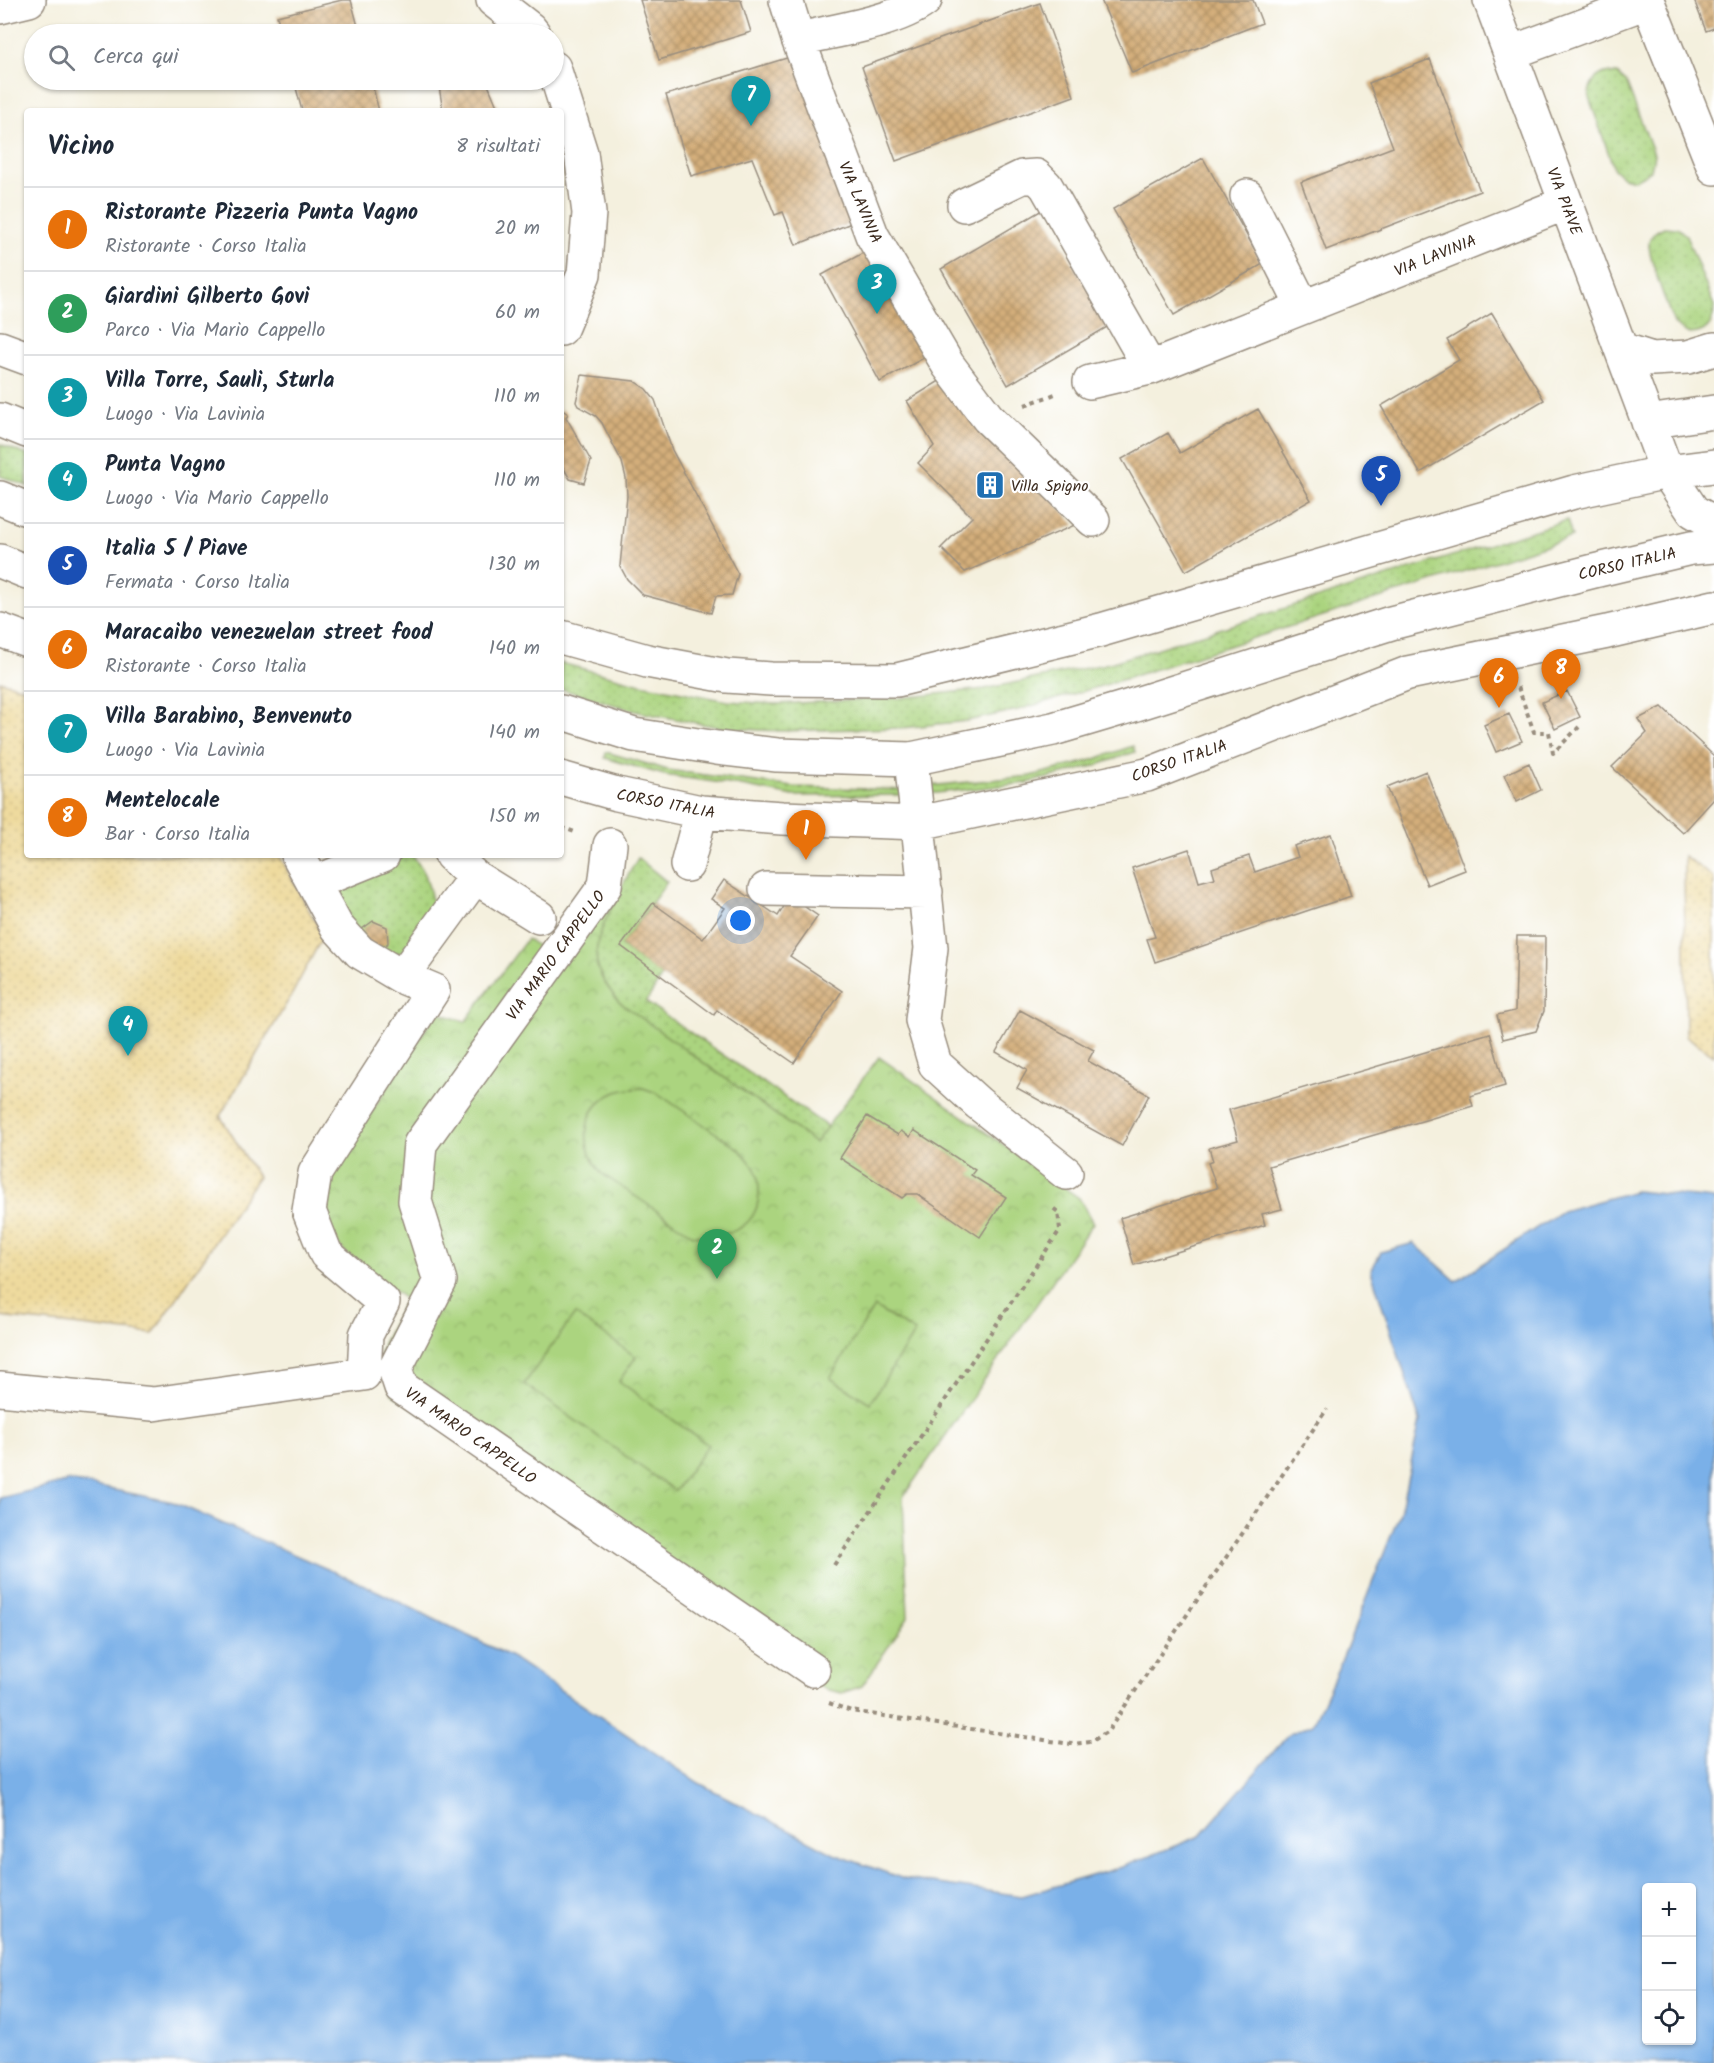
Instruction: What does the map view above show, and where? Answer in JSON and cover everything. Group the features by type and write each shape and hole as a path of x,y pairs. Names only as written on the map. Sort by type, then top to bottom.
{"street":[{"path":"0,8 29,0"},
{"path":"494,0 522,24"},
{"name":"VIA LAVINIA","path":"786,0 798,39 872,235 948,365 988,418 1093,520"},
{"path":"798,39 879,20 914,9 925,0"},
{"name":"VIA PIAVE","path":"1490,0 1667,472 1708,536"},
{"path":"1510,53 1647,1 1714,168"},
{"path":"561,90 581,153 589,213 584,274 564,322"},
{"path":"964,205 1022,177 1036,176 1046,186 1150,368"},
{"path":"1247,196 1303,308"},
{"name":"VIA LAVINIA","path":"1090,382 1150,368 1566,203"},
{"path":"0,348 24,357"},
{"path":"1622,349 1652,359 1688,357 1714,349"},
{"path":"1648,422 1714,412"},
{"path":"0,420 24,430"},
{"path":"564,638 647,661 727,676 771,679 897,680 1101,630 1574,492 1667,472 1714,466"},
{"path":"0,498 24,508"},
{"name":"CORSO ITALIA","path":"564,713 634,735 717,748 777,754 910,759 1053,729 1138,704 1391,622 1708,536"},
{"path":"0,561 24,571"},
{"name":"CORSO ITALIA","path":"564,779 618,795 701,812 919,824 1147,775 1408,673 1714,607"},
{"path":"0,630 24,639"},
{"path":"910,759 931,948 922,1020 935,1064 978,1103 1066,1173"},
{"path":"687,865 701,812"},
{"name":"VIA MARIO CAPPELLO","path":"610,845 605,886 420,1144 415,1201 440,1281 395,1369 401,1388 813,1670"},
{"path":"0,1389 153,1404 364,1374 366,1335 383,1302 326,1254 309,1211 315,1173 433,990 402,978 360,952 337,927 306,869 366,858"},
{"path":"454,858 475,877 539,917"},
{"path":"402,978 475,877"},
{"path":"766,889 926,892"}],"path":[{"path":"988,418 1090,382"},
{"path":"1525,709 1534,732 1550,732 1553,753 1579,727"},
{"path":"834,1565 1060,1230"},
{"path":"824,1701 851,1711 874,1715 1071,1744 1091,1742 1107,1731 1327,1409"}],"green space":[{"path":"1605,73 1617,74 1626,82 1654,154 1651,171 1635,180 1623,177 1614,169 1589,97 1593,82"},
{"path":"1664,227 1677,228 1686,235 1714,306 1711,323 1705,330 1695,334 1689,334 1674,323 1651,258 1649,243 1651,238 1654,233"},
{"path":"0,444 24,454 24,485 0,476"},
{"path":"1567,520 1572,537 1115,682 1018,710 967,721 902,728 778,731 723,728 639,712 564,690 564,664 641,684 728,701 775,704 899,698 984,689 1110,663"},
{"path":"1133,746 1135,752 1091,767 1027,783 919,795 918,787 1031,776 1089,761"},
{"path":"606,752 668,770 794,787 908,790 908,795 793,796 664,775 605,758"},
{"path":"396,858 414,858 430,890 432,905 430,916 406,953 384,954 354,940 324,887"},
{"path":"638,858 667,882 621,946 662,976 646,1002 828,1127 816,1144 618,1002 607,986 601,975 596,956 600,933 611,906"},
{"path":"619,893 604,923 596,956 602,978 618,1001 815,1143 879,1057 1079,1198 1093,1223 903,1497 908,1617 862,1686 842,1693 824,1689 392,1394 378,1359 383,1343 405,1299 352,1259 330,1237 322,1187 437,1012 465,1022 527,939 549,954"},
{"path":"643,1088 657,1093 739,1149 750,1162 757,1174 759,1194 757,1207 745,1224 727,1234 693,1235 601,1173 589,1152 587,1129 589,1118 603,1100 614,1093"},
{"path":"874,1307 915,1332 870,1403 830,1378"},
{"path":"575,1314 636,1357 619,1381 708,1445 675,1491 524,1384"}],"sand":[{"path":"0,681 24,688 24,858 281,858 323,936 291,996 220,1116 258,1177 153,1334 0,1317"},
{"path":"1684,856 1714,878 1714,1055 1686,1036"}],"water":[{"path":"1635,1191 1714,1199 1714,2063 0,2063 0,1498 70,1481 173,1502 369,1587 511,1657 699,1783 834,1854 904,1879 1022,1896 1122,1867 1200,1836 1289,1734 1313,1724 1340,1664 1400,1513 1420,1421 1371,1271 1381,1252 1414,1243 1456,1281 1562,1211"}],"building":[{"path":"342,0 351,0 357,24 279,24 277,16"},
{"path":"640,0 741,0 751,32 659,60"},
{"path":"1101,0 1253,0 1262,23 1132,73"},
{"path":"1694,0 1714,0 1714,28 1706,31"},
{"path":"1040,3 1074,96 896,161 862,67"},
{"path":"800,54 859,220 796,245 783,212 775,215 752,158 691,176 666,95"},
{"path":"1430,59 1480,191 1326,250 1301,182 1393,147 1369,83"},
{"path":"297,90 374,90 378,108 301,108"},
{"path":"440,90 490,90 498,108 443,108"},
{"path":"1203,158 1263,264 1174,315 1113,209"},
{"path":"1042,210 1109,326 1008,385 941,269"},
{"path":"874,247 933,353 880,382 822,275"},
{"path":"1492,313 1544,400 1420,473 1381,406 1459,360 1447,340"},
{"path":"582,375 634,381 646,389 655,400 672,450 738,574 732,595 716,596 711,613 643,595 627,579 620,566 627,496 626,478 622,462 602,423 596,416 578,406 576,402"},
{"name":"Villa Spigno","path":"946,377 1075,525 965,572 941,548 972,517 918,463 934,446 907,401"},
{"path":"1258,409 1311,500 1186,571 1122,459 1168,433 1180,453"},
{"path":"564,411 568,414 566,417 591,461 584,483 570,479 564,469"},
{"path":"1567,691 1580,717 1555,729 1542,702"},
{"path":"1662,707 1714,756 1714,799 1683,833 1612,767 1647,733 1638,719"},
{"path":"1509,714 1522,741 1496,752 1484,725"},
{"path":"1529,763 1541,790 1517,802 1504,775"},
{"path":"1426,771 1465,870 1427,885 1387,787"},
{"path":"1331,834 1351,896 1155,962 1147,939 1155,937 1132,868 1189,849 1199,882 1215,878 1212,868 1249,856 1255,872 1298,857 1294,846"},
{"path":"724,880 778,916 790,897 818,916 790,956 842,991 794,1063 717,1010 714,1015 621,946 653,903 703,939 725,908 711,899"},
{"path":"373,921 387,927 388,943 377,951 364,945 362,929"},
{"path":"1517,936 1545,936 1544,1011 1536,1031 1503,1039 1497,1015 1515,1011"},
{"path":"1020,1010 1094,1050 1088,1061 1149,1095 1122,1146 1017,1088 1027,1070 996,1052"},
{"path":"1490,1033 1505,1086 1470,1096 1473,1106 1269,1166 1282,1209 1262,1214 1265,1225 1134,1265 1120,1218 1217,1188 1208,1163 1213,1161 1209,1148 1238,1140 1229,1110"},
{"path":"867,1116 898,1135 901,1131 910,1137 914,1130 975,1170 971,1175 1006,1197 980,1237 917,1194 907,1194 902,1198 840,1158"}],"place":[{"name":"Villa Barabino, Benvenuto","path":"751,126"},
{"name":"Villa Torre, Sauli, Sturla","path":"877,314"},
{"name":"Villa Spigno","path":"990,485"},
{"name":"Italia 5 / Piave","path":"1381,506"},
{"name":"Mentelocale","path":"1561,699"},
{"name":"Maracaibo venezuelan street food","path":"1499,708"},
{"name":"Ristorante Pizzeria Punta Vagno","path":"806,860"},
{"name":"Punta Vagno","path":"128,1056"},
{"name":"Giardini Gilberto Govi","path":"717,1279"}]}
